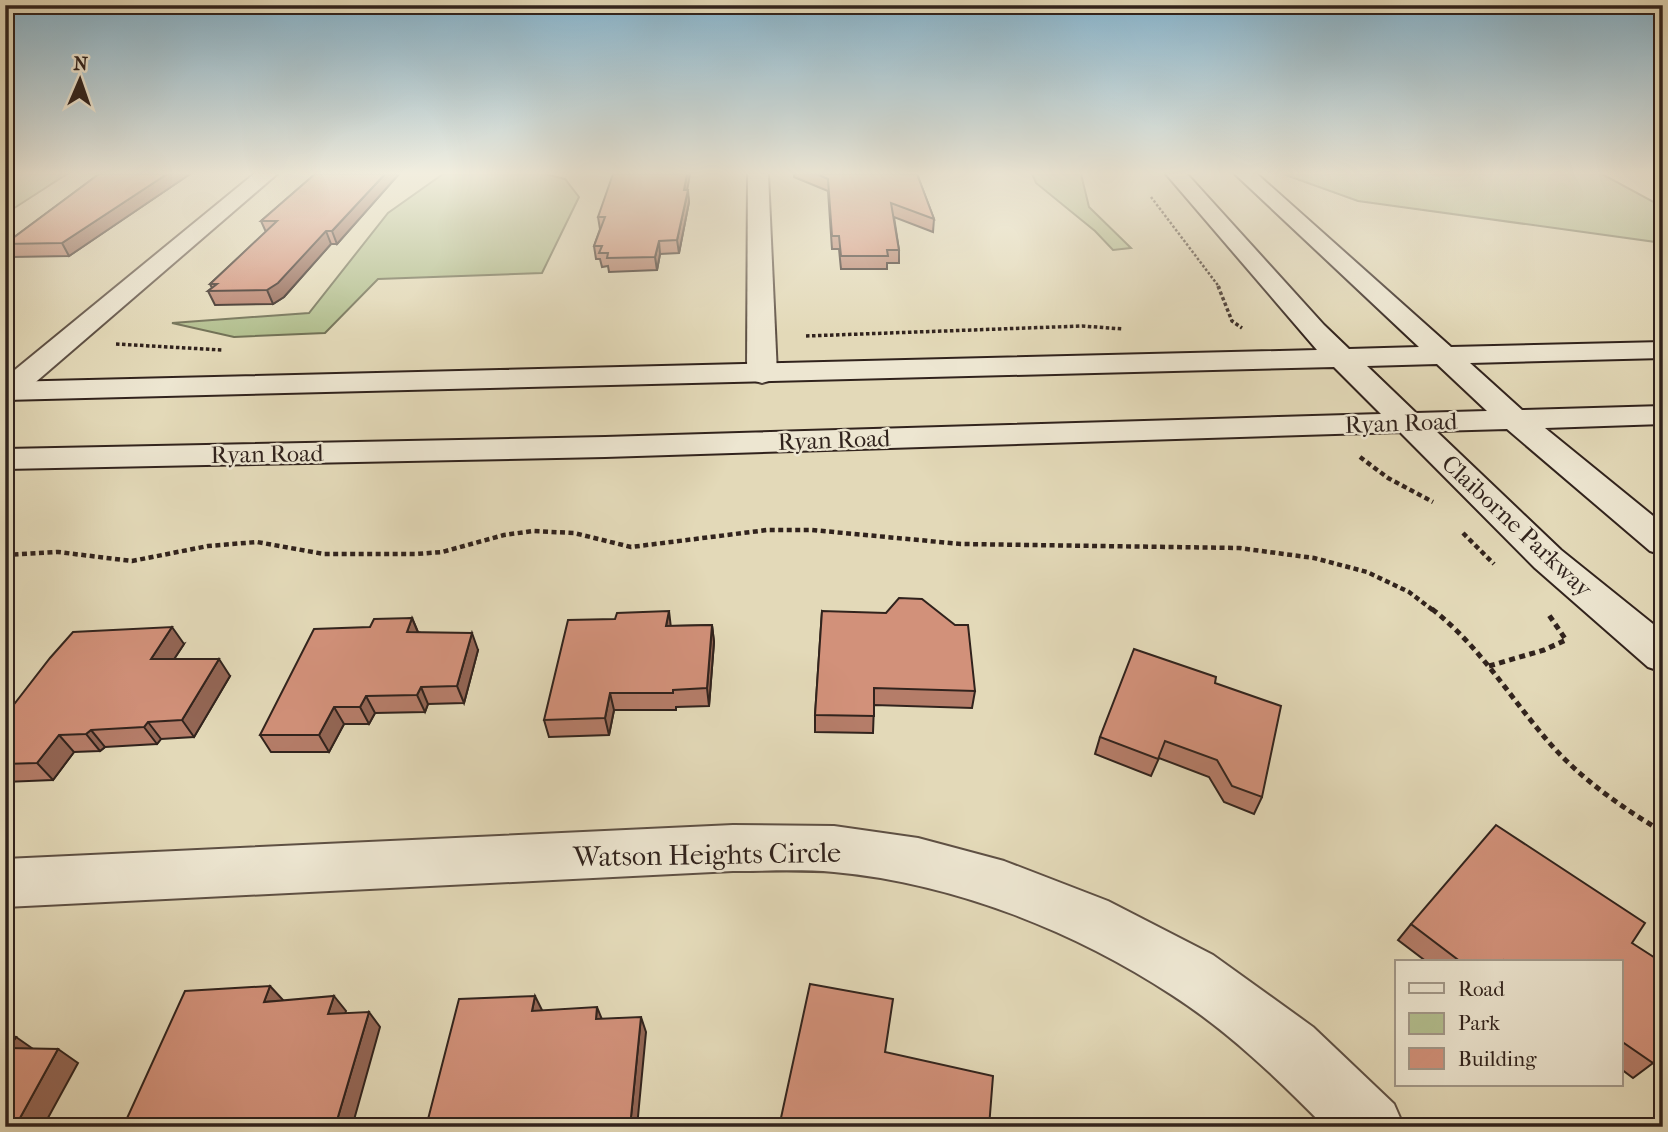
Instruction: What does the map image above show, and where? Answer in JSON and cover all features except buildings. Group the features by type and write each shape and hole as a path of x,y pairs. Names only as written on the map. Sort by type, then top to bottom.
{"main road":[{"path":"6,392 204,227"},
{"path":"759,227 762,374"},
{"name":"Claiborne Parkway","path":"1222,227 1341,358 1548,559 1663,656"},
{"path":"1303,227 1514,419 1663,543"},
{"path":"6,392 1663,350"},
{"name":"Ryan Road","path":"5,459 605,447 1663,415"},
{"name":"Watson Heights Circle","path":"5,883 733,848 834,849 918,862 1004,886 1088,919 1193,975 1291,1049 1371,1127"}],"path":[{"path":"1170,227 1229,302 1232,321 1247,332 1235,332"},
{"path":"1334,425 1362,458 1388,478 1439,506"},
{"path":"1459,527 1503,572"},
{"path":"5,555 58,552 132,561 208,546 257,542 324,554 416,554 442,552 504,535 533,531 574,533 631,547 767,530 812,530 961,544 1239,548 1314,558 1367,572 1409,592 1474,646 1543,736 1582,775 1663,832"},
{"path":"1489,666 1544,650 1566,640 1552,618 1542,609"}],"green space":[{"path":"377,227 564,227 542,273 378,279 325,333 234,337 172,323 309,313"},
{"path":"1090,227 1109,227 1131,248 1113,250"},
{"path":"1546,227 1663,227 1663,243"}]}
